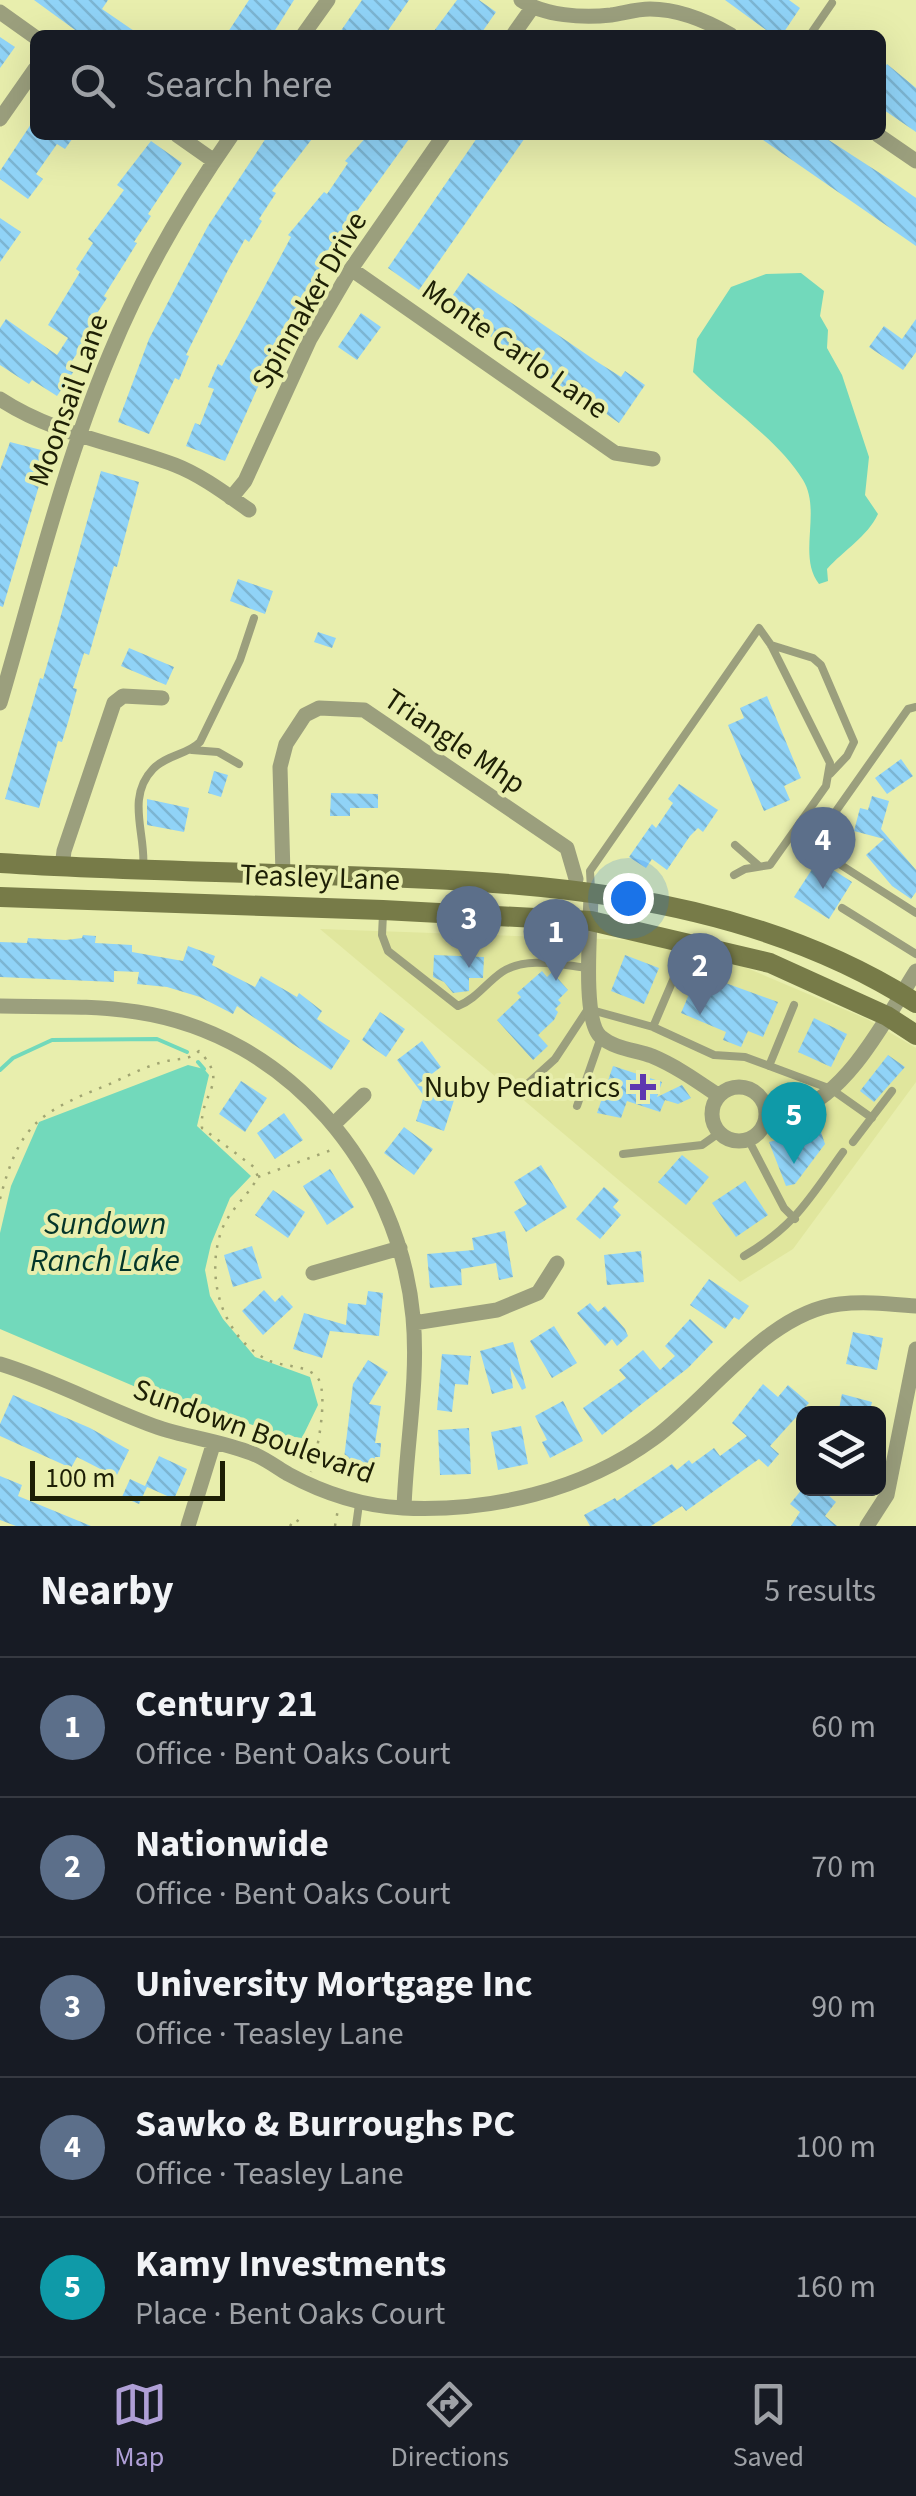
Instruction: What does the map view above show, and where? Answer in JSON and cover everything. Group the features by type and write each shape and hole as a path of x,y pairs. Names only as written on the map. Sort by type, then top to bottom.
{"main road":[{"name":"Teasley Lane","path":"0,863 454,878 582,892 656,903 755,929 833,958 909,998"},
{"name":"Teasley Lane","path":"0,897 591,921 770,963 887,1016 916,1035"}],"street":[{"path":"307,30 328,0"},
{"path":"515,30 526,4 571,15 607,16 650,9 697,18 721,30"},
{"path":"0,12 30,33"},
{"path":"0,119 30,76"},
{"path":"184,140 214,160"},
{"name":"Moonsail Lane","path":"0,704 79,435 110,354 174,222 228,140"},
{"name":"Spinnaker Drive","path":"232,498 244,481 310,339 351,269 441,140"},
{"path":"885,140 916,161"},
{"name":"Monte Carlo Lane","path":"351,269 616,453 653,459"},
{"path":"0,399 22,414 180,467 248,510"},
{"path":"62,867 114,703 123,696 162,698"},
{"name":"Triangle Mhp","path":"283,874 280,767 286,744 305,715 319,708 364,710 567,848 582,892"},
{"path":"582,892 591,921 588,1009 593,1028 601,1037 679,1069 718,1096"},
{"path":"766,1112 796,1110 832,1090 887,1016 909,998 916,971"},
{"path":"0,1006 138,1012 200,1028 235,1044 290,1080 334,1123 372,1176 410,1286 414,1323 404,1508"},
{"path":"731,1088 758,1095 766,1112 758,1132 739,1141 720,1133 712,1114 718,1096 731,1088"},
{"path":"334,1123 364,1095"},
{"path":"313,1273 400,1248"},
{"path":"414,1323 497,1310 538,1293 557,1263"},
{"name":"Sundown Boulevard","path":"0,1364 180,1436 258,1456 359,1504 460,1507 538,1495 604,1468 648,1442 790,1321 838,1304 916,1306"},
{"path":"868,1526 887,1495 916,1349"},
{"path":"188,1526 214,1442"}],"lane":[{"path":"813,30 832,2"},
{"path":"192,750 206,732 240,660 254,618"},
{"path":"582,892 590,871 759,628 772,644 816,732 830,763 830,774 826,786 770,864 734,875"},
{"path":"772,644 820,664 846,722 854,742 830,774"},
{"path":"916,707 908,709 817,838 819,851 916,913"},
{"path":"142,870 137,818 146,778 165,760 192,750 218,752 240,764"},
{"path":"735,845 759,866"},
{"path":"842,908 916,954"},
{"path":"383,910 382,934 388,951 458,1006 519,964 590,968"},
{"path":"653,1027 679,966"},
{"path":"770,1066 794,1005"},
{"path":"523,1088 554,1059 588,1009 653,1027 714,1055 745,1056 832,1090 872,1118"},
{"path":"577,1106 601,1037"},
{"path":"854,1142 892,1091"},
{"path":"623,1154 702,1144 720,1133"},
{"path":"748,1139 784,1208 795,1220"},
{"path":"744,1256 776,1238 795,1220 843,1152"},
{"path":"356,1526 359,1504"}],"path":[{"path":"0,1199 25,1133 39,1118 62,1103 162,1062 194,1057 199,1051 212,1064 216,1078 202,1128 254,1167 258,1177"},
{"path":"312,1472 322,1394 318,1379 311,1372 271,1362 254,1351 233,1328 215,1292 214,1263 220,1232 235,1205 258,1177 340,1147"},
{"path":"336,1526 340,1498"},
{"path":"290,1526 295,1520 305,1526"}],"shaded area":[{"path":"320,929 631,940 735,963 867,1019 916,1048 916,1082 793,1249 740,1282"}],"water":[{"path":"801,273 824,291 820,316 828,330 827,348 842,375 869,457 865,495 878,514 862,536 827,569 828,581 819,584 810,560 810,505 803,480 766,437 693,372 697,339 731,287 766,274"},
{"name":"Sundown Ranch Lake","path":"188,1065 204,1069 209,1075 197,1126 251,1176 230,1198 211,1244 205,1270 210,1296 223,1319 255,1357 310,1377 318,1405 302,1438 171,1402 0,1329 0,1233 11,1186 39,1122"}],"building":[{"path":"34,0 108,0 102,9 133,30 75,30"},
{"path":"249,0 294,0 275,30 229,30"},
{"path":"362,0 409,0 388,30 341,30"},
{"path":"457,0 479,0 496,12 483,30 435,30"},
{"path":"725,0 789,0 800,8 785,30 766,30"},
{"path":"0,37 15,47 0,68"},
{"path":"886,65 916,88 916,132 886,111"},
{"path":"30,126 30,140 71,140 65,149 57,144 36,174 43,179 28,199 0,179 0,171"},
{"path":"265,140 311,140 272,191 276,193 249,242 245,239 186,355 189,356 179,380 175,378 149,434 118,422 149,339 208,226"},
{"path":"364,140 408,140 337,239 285,326 225,461 186,446 195,423 200,425 214,389 208,387 218,364 222,366 291,237 288,235 324,192 327,194 348,163 345,161"},
{"path":"476,140 524,140 419,290 388,268"},
{"path":"763,140 829,140 892,181 916,198 916,246"},
{"path":"151,141 182,163 148,214 151,216 134,242 137,243 104,296 107,298 90,324 95,327 72,361 78,365 57,396 32,380 29,384 0,365 0,328 6,319 57,355 68,338 48,325 80,272 76,269 93,243 88,239 124,190 117,185"},
{"path":"0,218 21,232 0,262"},
{"path":"468,273 621,377 625,371 645,385 619,423 446,305"},
{"path":"361,313 381,327 357,360 338,347"},
{"path":"916,319 916,352 903,370 869,347 884,326 902,339"},
{"path":"10,442 49,452 3,607 0,470"},
{"path":"101,471 139,482 117,567 114,566 89,655 84,653 69,719 62,742 58,741 39,808 5,799"},
{"path":"238,579 273,591 265,614 230,601"},
{"path":"318,632 336,638 332,648 314,642"},
{"path":"129,648 174,667 166,685 121,666"},
{"path":"767,696 801,778 784,786 790,800 764,811 728,725 744,718 740,708"},
{"path":"901,759 913,776 887,794 875,778"},
{"path":"214,771 228,775 221,797 208,793"},
{"path":"679,784 718,810 703,832 698,828 690,836 667,870 652,859 646,868 629,857 652,824 656,828 673,803 668,799"},
{"path":"331,793 378,794 378,808 350,808 350,816 330,816"},
{"path":"872,796 889,801 881,829 916,870 916,892 911,899 892,886 866,855 884,839 854,831 860,808 868,810"},
{"path":"147,799 189,808 184,832 147,825"},
{"path":"818,860 852,882 829,919 794,897"},
{"path":"96,936 95,943 132,945 132,952 183,961 188,946 215,956 212,965 255,987 261,976 297,997 299,993 322,1011 317,1019 350,1041 331,1070 237,1006 233,1014 200,997 167,987 137,984 139,972 114,971 114,982 0,977 0,942 27,943 28,938 66,940"},
{"path":"434,955 484,957 483,978 469,978 469,991 453,993 433,977"},
{"path":"625,955 659,968 644,1004 611,991"},
{"path":"542,971 547,977 552,972 568,990 558,1000 561,1003 555,1009 558,1012 554,1020 538,1035 548,1046 533,1060 497,1020 521,997 517,993"},
{"path":"698,973 778,1002 763,1037 748,1031 741,1047 723,1040 726,1032 681,1013"},
{"path":"380,1012 405,1029 386,1057 362,1040"},
{"path":"814,1018 847,1034 831,1067 798,1052"},
{"path":"422,1041 441,1067 417,1085 455,1097 444,1131 416,1121 424,1096 397,1060"},
{"path":"888,1055 905,1067 874,1102 860,1091"},
{"path":"613,1066 662,1082 657,1097 682,1085 691,1098 678,1104 665,1100 660,1112 627,1101 621,1118 597,1113"},
{"path":"241,1081 267,1098 245,1132 219,1114"},
{"path":"284,1113 303,1140 275,1159 257,1133"},
{"path":"404,1127 433,1149 414,1175 384,1153"},
{"path":"820,1129 825,1144 795,1184 786,1186 769,1142"},
{"path":"682,1155 709,1177 686,1205 658,1182"},
{"path":"541,1165 567,1207 526,1232 514,1212 527,1204 514,1182"},
{"path":"330,1169 354,1207 327,1225 303,1186"},
{"path":"745,1181 768,1215 736,1237 712,1203"},
{"path":"604,1187 619,1200 613,1207 621,1215 600,1239 576,1219"},
{"path":"273,1190 305,1212 288,1238 255,1215"},
{"path":"505,1231 513,1277 499,1280 496,1263 461,1269 462,1285 430,1288 427,1254 474,1250 472,1238"},
{"path":"252,1246 262,1278 233,1287 224,1255"},
{"path":"641,1251 644,1282 607,1285 604,1255"},
{"path":"709,1279 749,1306 739,1320 734,1317 725,1329 690,1305"},
{"path":"264,1290 275,1302 282,1295 293,1307 263,1335 242,1311"},
{"path":"368,1291 383,1293 379,1336 330,1331 322,1358 293,1349 304,1313 346,1325 348,1303 366,1305"},
{"path":"590,1303 598,1312 605,1306 625,1329 628,1336 617,1346 612,1339 605,1346 577,1313"},
{"path":"690,1319 713,1342 688,1368 602,1435 583,1408 626,1378 619,1370 643,1350 660,1370 675,1356 665,1346"},
{"path":"554,1326 577,1363 552,1378 530,1341"},
{"path":"853,1332 883,1338 877,1370 846,1364"},
{"path":"513,1342 526,1388 522,1390 510,1367 513,1388 492,1394 480,1351"},
{"path":"442,1354 471,1356 468,1385 455,1384 452,1412 437,1410"},
{"path":"368,1360 388,1372 369,1404 381,1406 375,1443 381,1443 380,1457 375,1457 374,1476 342,1475 353,1384"},
{"path":"763,1384 778,1397 788,1385 809,1403 796,1406 796,1417 770,1446 779,1454 768,1467 759,1459 686,1511 682,1506 651,1526 590,1526 584,1515 615,1498 617,1501 672,1464 677,1470 714,1448 720,1456 747,1436 732,1423"},
{"path":"842,1394 872,1402 871,1406 840,1406"},
{"path":"13,1395 90,1428 129,1450 116,1477 77,1457 71,1468 0,1436 0,1424"},
{"path":"563,1401 583,1441 550,1458 542,1442 547,1440 535,1416"},
{"path":"521,1426 528,1464 498,1470 491,1432"},
{"path":"469,1428 471,1474 440,1475 438,1430"},
{"path":"159,1456 187,1469 174,1499 145,1486"},
{"path":"0,1476 22,1485 18,1496 91,1526 16,1526 0,1520"},
{"path":"130,1479 147,1487 139,1504 122,1497"},
{"path":"796,1496 829,1496 836,1502 825,1516 837,1526 791,1526 800,1512 790,1504"}],"waterway":[{"path":"0,1070 13,1058 52,1040 157,1039 187,1052"},
{"path":"198,1062 204,1069"}],"place":[{"name":"Sawko & Burroughs PC","path":"823,889"},
{"name":"University Mortgage Inc","path":"469,968"},
{"name":"Century 21","path":"556,981"},
{"name":"Nationwide","path":"700,1015"},
{"name":"Nuby Pediatrics","path":"643,1087"},
{"name":"Kamy Investments","path":"794,1164"}]}
